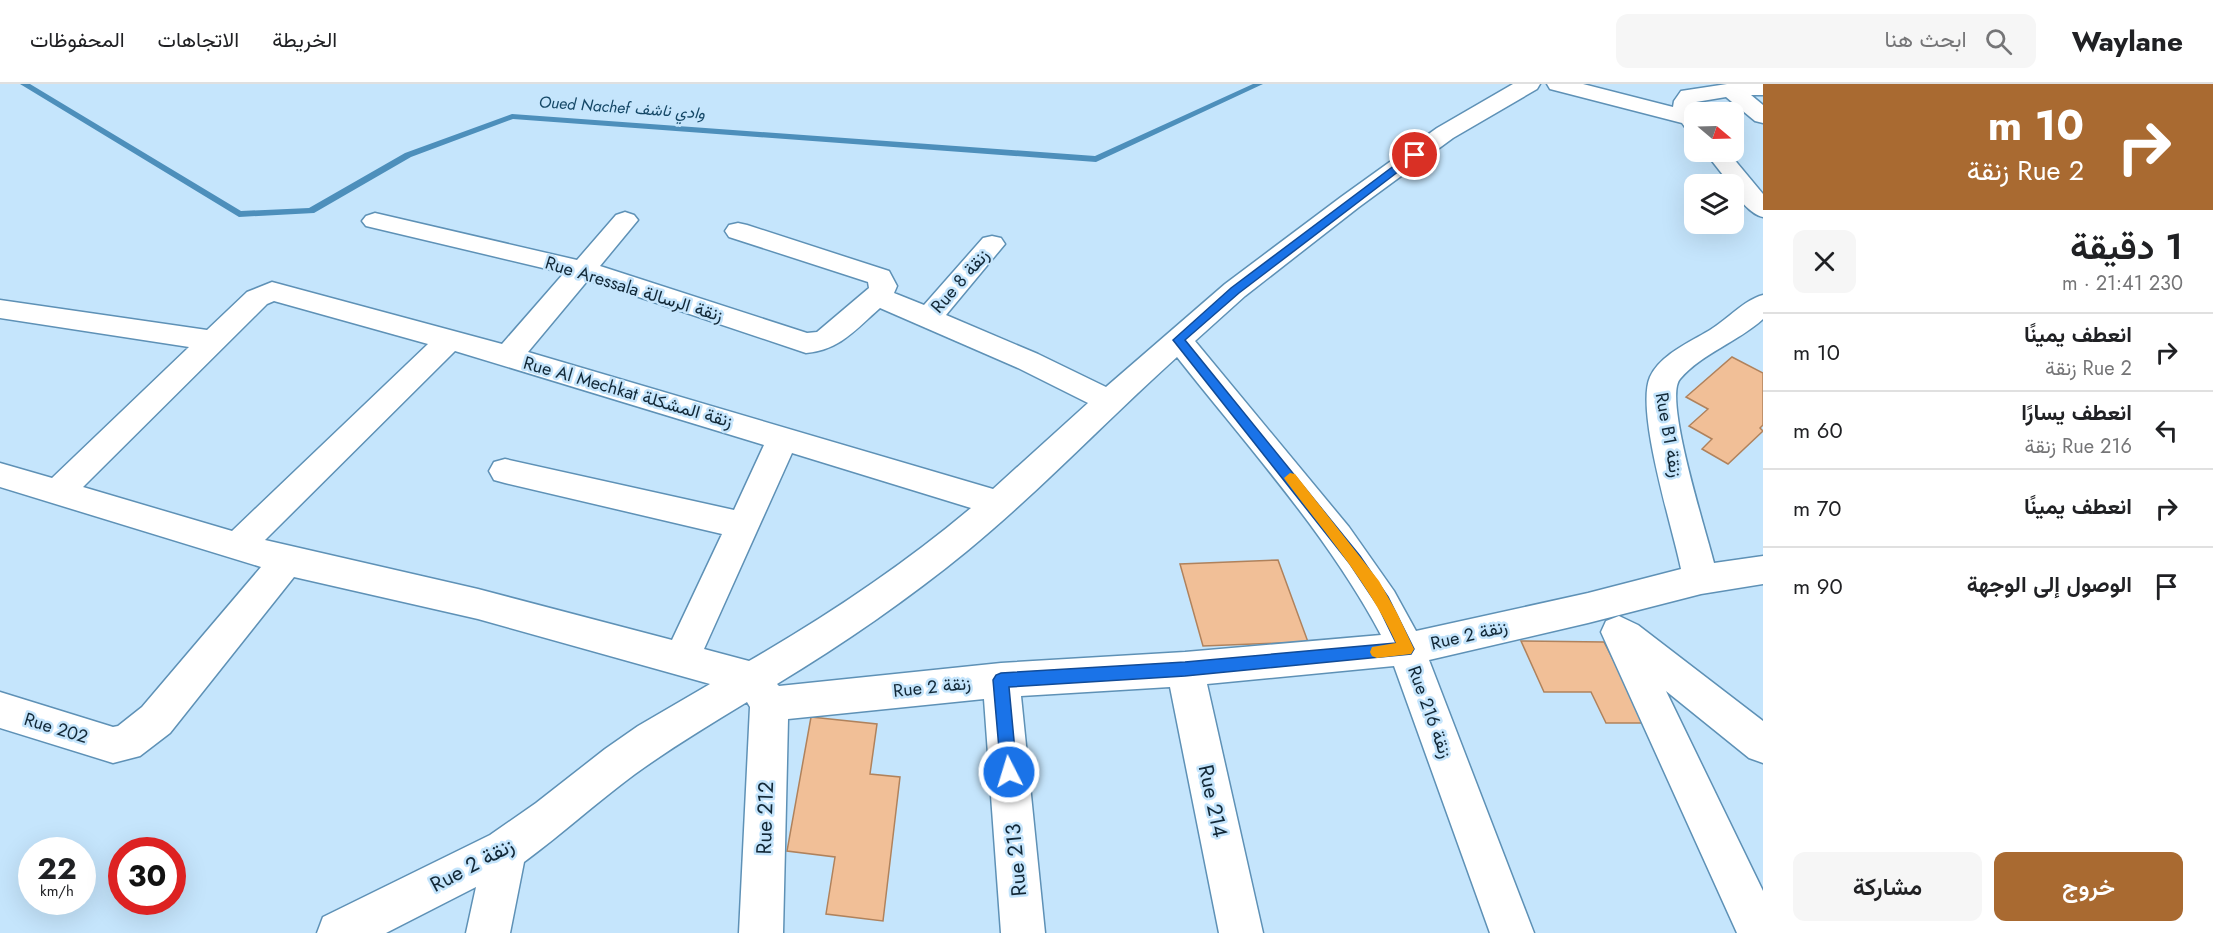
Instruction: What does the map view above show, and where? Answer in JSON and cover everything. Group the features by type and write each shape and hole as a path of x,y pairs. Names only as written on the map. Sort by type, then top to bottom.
{"street":[{"name":"Rue 2 زنقة","path":"339,933 505,850 652,739 761,692 829,633 954,542 999,504 1109,401 1235,290 1445,133 1529,84"},
{"path":"1558,84 1684,120"},
{"path":"1685,102 1689,96 1763,88"},
{"path":"1731,90 1763,116"},
{"path":"1724,162 1763,210"},
{"path":"508,356 625,220"},
{"name":"Rue Aressala زنقة الرسالة","path":"375,221 581,269 806,343 827,339 878,286"},
{"path":"738,231 878,286 928,318 1028,361 1109,401"},
{"name":"Rue 8 زنقة","path":"928,318 992,244"},
{"name":"Rue Al Mechkat زنقة المشكلة","path":"212,341 257,298 268,292 278,292 508,356 999,504"},
{"name":"Rue B1 زنقة","path":"1701,579 1690,530 1672,470 1660,404 1660,383 1675,366 1740,324 1763,304"},
{"path":"0,309 212,341"},
{"path":"238,546 449,340"},
{"name":"Rue 216 زنقة","path":"1179,340 1361,568 1392,617 1512,933"},
{"path":"59,491 212,341"},
{"path":"681,660 783,438"},
{"path":"505,471 742,525"},
{"path":"0,475 287,561 478,604 681,660 761,692"},
{"name":"Rue 202","path":"0,710 113,745 126,743 156,720 287,561"},
{"name":"Rue 2 زنقة","path":"761,692 1185,669 1406,649 1588,608 1701,579 1763,570"},
{"path":"1588,608 1763,745"},
{"path":"1619,632 1760,933"},
{"name":"Rue 214","path":"1185,669 1241,933"},
{"name":"Rue 213","path":"1001,680 1023,933"},
{"name":"Rue 212","path":"761,692 761,933"},
{"path":"488,933 505,850"}],"building":[{"path":"1732,357 1763,373 1763,425 1760,428 1763,431 1728,464 1702,449 1712,439 1689,426 1708,409 1686,397"},
{"path":"1278,560 1308,642 1203,646 1180,564"},
{"path":"1521,641 1604,642 1646,723 1606,723 1591,692 1544,692"},
{"path":"811,717 877,724 870,774 900,777 883,921 826,914 835,857 787,851"}],"waterway":[{"name":"Oued Nachef وادي ناشف","path":"24,84 239,214 311,211 408,155 512,116 1096,159 1259,84"}],"slow traffic":[{"path":"1290,478 1374,586 1392,617 1406,649 1377,652"}],"route":[{"path":"1009,772 1001,680 1185,669 1406,649 1392,617 1355,560 1179,340 1235,290 1415,155"}]}
